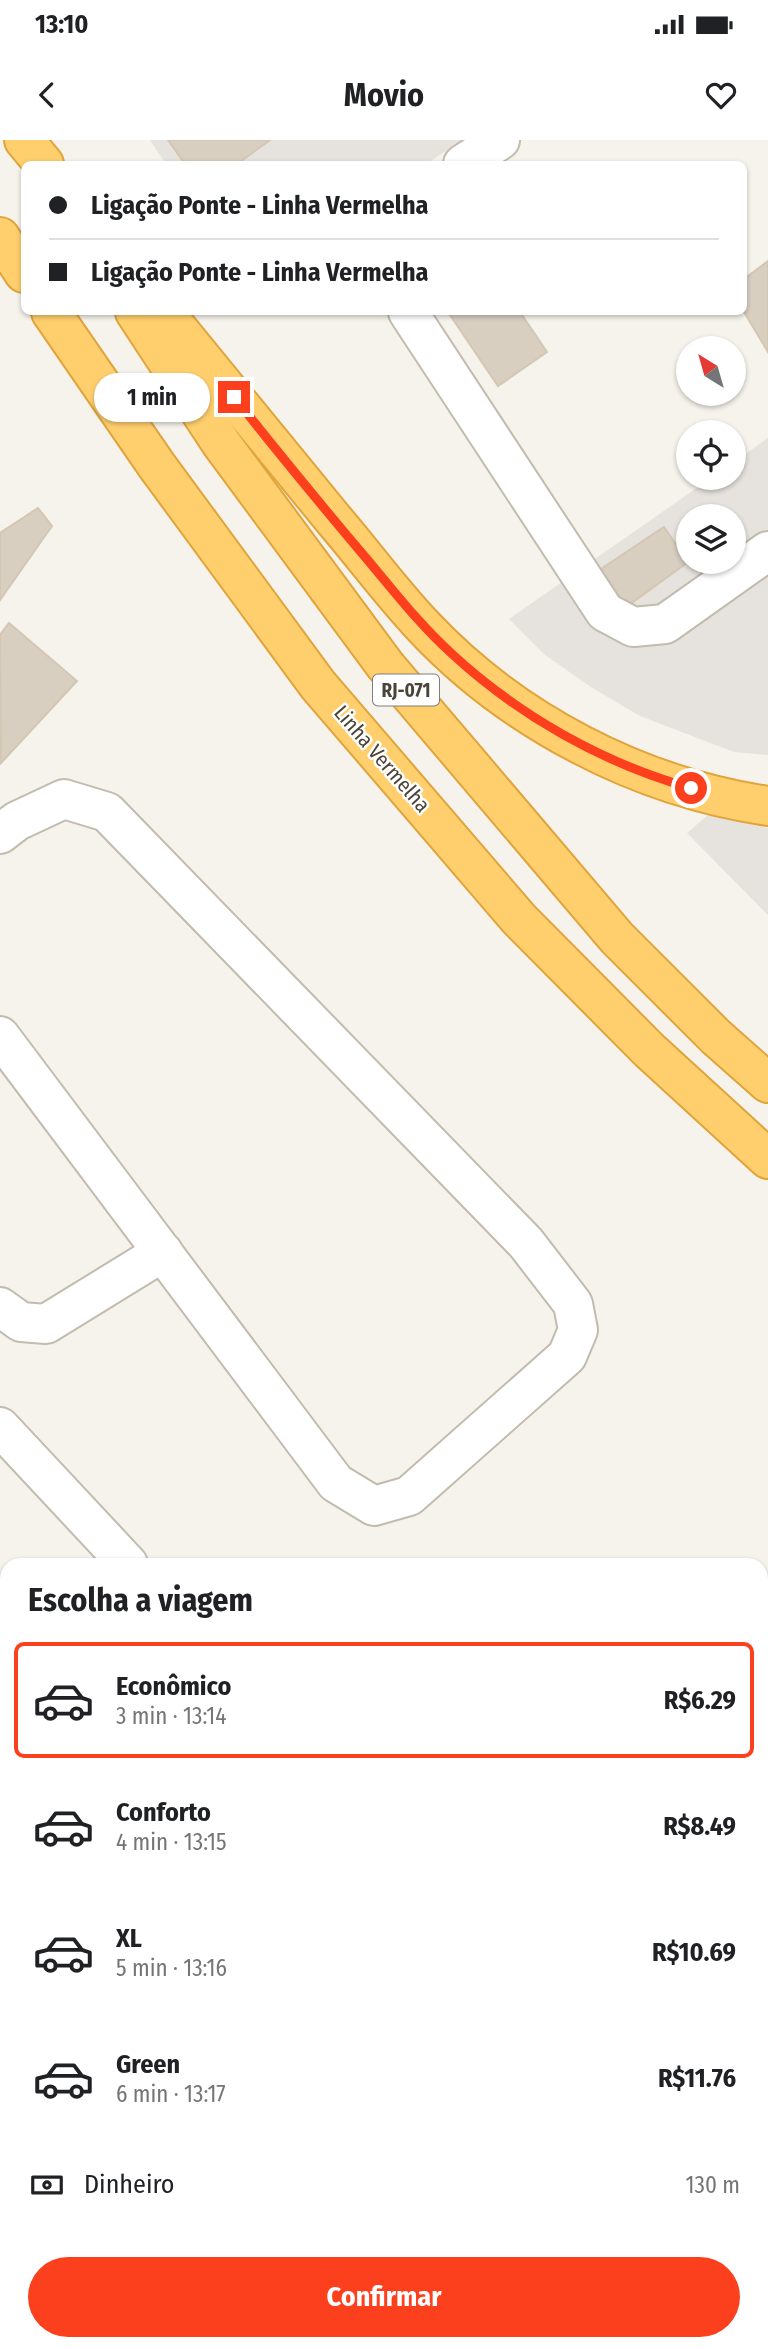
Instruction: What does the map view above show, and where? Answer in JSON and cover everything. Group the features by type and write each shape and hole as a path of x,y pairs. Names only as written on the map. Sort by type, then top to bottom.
{"highway":[{"path":"23,140 36,161"},
{"path":"23,140 41,161"},
{"path":"0,237 21,268"},
{"name":"Linha Vermelha","path":"53,315 158,466 318,685 519,919 649,1051 768,1159"},
{"name":"RJ-071","path":"137,315 220,443 385,665 617,938 716,1037 768,1083"},
{"path":"166,315 422,625 468,668 510,701 582,745 640,771 711,794 768,806"}],"street":[{"path":"468,161 500,140"},
{"path":"410,315 604,612 633,627 665,624 768,551"},
{"path":"0,834 17,821 64,799 107,811 526,1243 573,1304 578,1330 567,1356 409,1496 374,1506 336,1483 0,1036"},
{"path":"0,1307 21,1322 46,1324 163,1252"},
{"path":"0,1427 122,1558"}],"shaded area":[{"path":"150,140 463,140 431,161 164,161"},
{"path":"768,438 768,755 734,752 640,716 545,655 509,619 694,490 746,490 746,454"},
{"path":"708,815 768,828 768,915 687,833"}],"building":[{"path":"168,140 270,140 241,161 183,161"},
{"path":"768,261 768,352 746,315 747,277"},
{"path":"450,315 522,315 547,352 498,386"},
{"path":"38,508 52,526 0,600 0,533"},
{"path":"664,527 676,544 676,571 622,610 595,573"},
{"path":"9,623 77,681 1,763 0,635"}],"route":[{"path":"234,397 422,625 468,668 527,713 582,745 650,775 691,788"}]}
